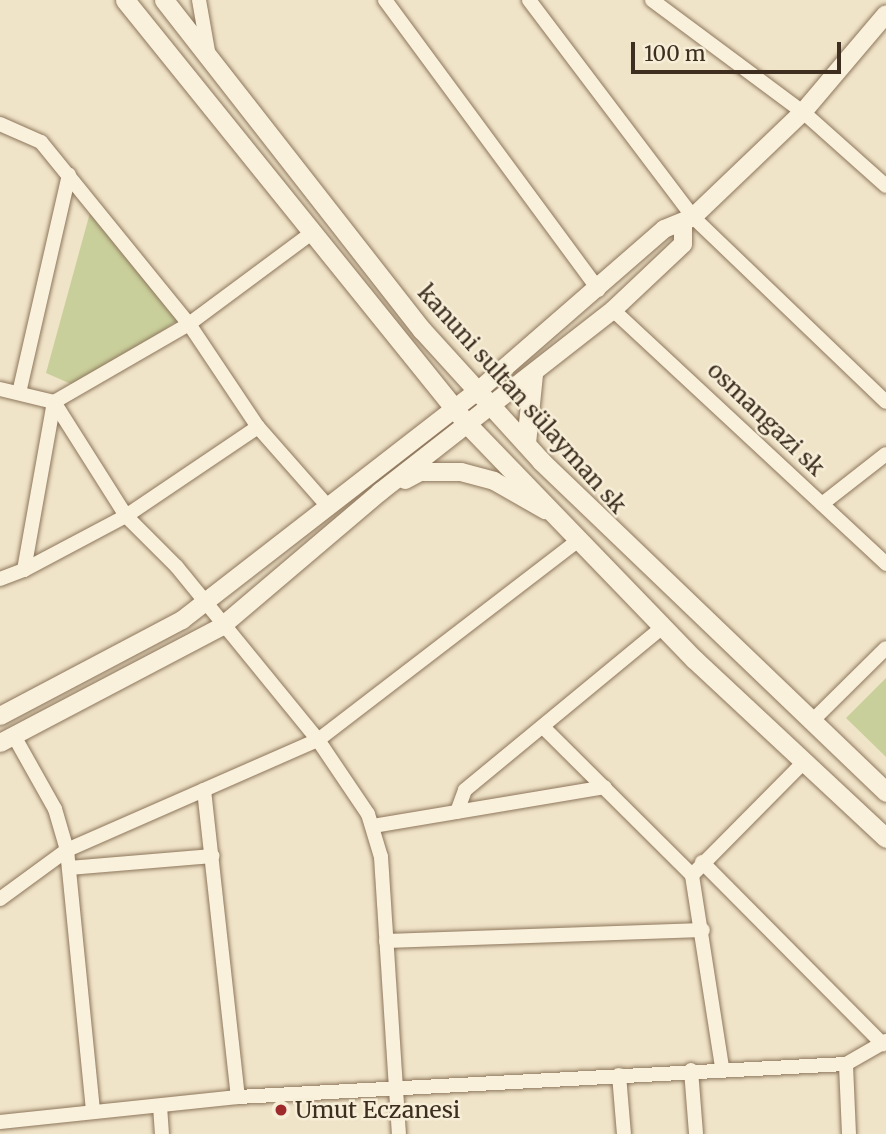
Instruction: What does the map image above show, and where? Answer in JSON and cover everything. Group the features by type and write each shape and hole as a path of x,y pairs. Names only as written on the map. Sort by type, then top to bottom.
{"main road":[{"path":"125,0 208,95 310,234 467,424 663,627 886,838"},
{"name":"kanuni sultan sülayman sk","path":"164,0 208,51 422,330 642,564 885,788"},
{"path":"526,443 533,374"}],"street":[{"path":"199,0 208,51"},
{"path":"385,0 598,290"},
{"path":"652,0 803,112 886,186"},
{"path":"533,1 688,221 886,402"},
{"path":"1,714 202,604 325,503 479,390 598,290 664,229 688,221 803,112 886,14"},
{"path":"0,124 41,142 189,324 258,427 325,503"},
{"path":"19,393 69,175"},
{"path":"93,1112 67,850 55,810 7,739 221,627 380,492 613,310 682,244 688,221"},
{"path":"24,570 54,402 189,324 310,234"},
{"name":"osmangazi sk","path":"613,310 886,564"},
{"path":"0,389 54,402 126,516 177,567 202,604 318,740 373,826 386,941 399,1134"},
{"path":"0,579 24,570 126,516 258,427"},
{"path":"822,504 886,454"},
{"path":"380,492 420,472 461,472 494,481 554,514"},
{"path":"0,898 67,850 318,740 579,540"},
{"path":"457,812 466,790 663,627"},
{"path":"811,722 886,648"},
{"path":"544,728 692,875 703,930 722,1067"},
{"path":"692,875 805,761"},
{"path":"373,826 606,788"},
{"path":"204,790 238,1097"},
{"path":"69,868 212,856"},
{"path":"0,1122 238,1097 722,1067 846,1064 885,1043 702,862"},
{"path":"386,941 703,930"},
{"path":"846,1064 849,1134"},
{"path":"691,1070 696,1134"},
{"path":"619,1075 624,1134"},
{"path":"160,1106 162,1134"}],"green space":[{"path":"91,209 181,318 80,388 46,373"},
{"path":"886,678 886,757 846,718"}],"place":[{"name":"Umut Eczanesi","path":"281,1110"}]}
